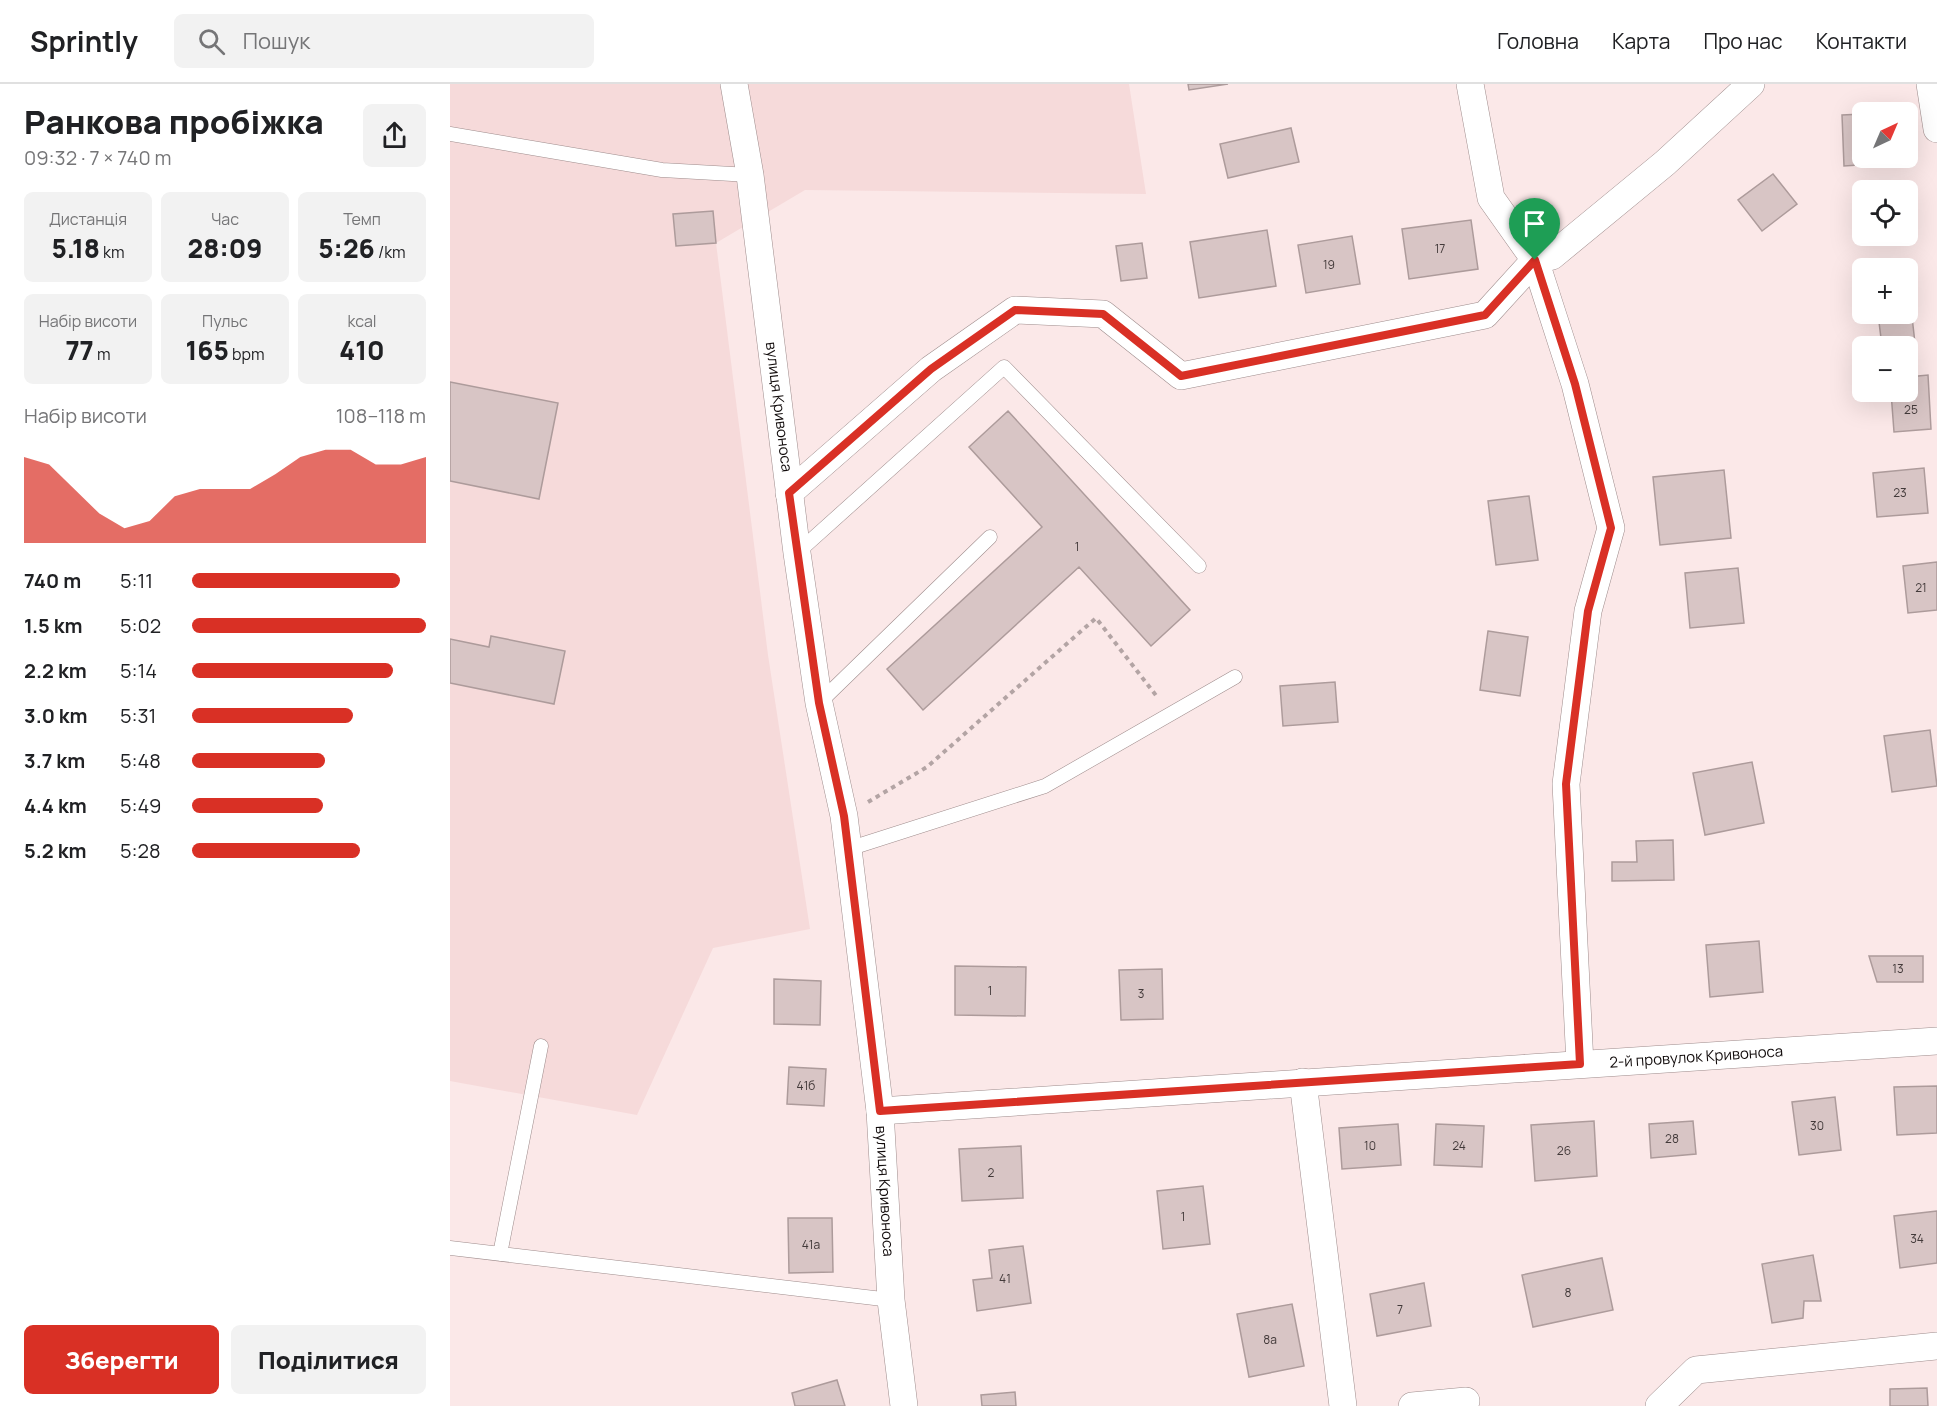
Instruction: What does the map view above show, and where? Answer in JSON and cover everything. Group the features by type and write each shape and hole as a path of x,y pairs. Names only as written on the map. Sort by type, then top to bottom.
{"street":[{"name":"вулиця Кривоноса","path":"734,84 750,175 789,493 819,703 844,816 880,1111 891,1300 904,1406"},
{"path":"1470,84 1491,198 1535,260 1575,384 1611,528 1588,611 1566,784 1580,1064"},
{"path":"789,493 931,369 1015,310 1103,314 1181,376 1485,315 1535,260 1552,256 1665,163 1751,84"},
{"path":"1930,84 1937,129"},
{"name":"2-й провулок Кривоноса","path":"880,1111 1937,1041"},
{"path":"1304,1082 1343,1406"},
{"path":"1659,1406 1695,1370 1937,1346"},
{"path":"1412,1406 1466,1401"}],"lane":[{"path":"450,134 662,170 750,175"},
{"path":"797,553 1004,367 1199,566"},
{"path":"819,703 990,537"},
{"path":"848,849 1045,786 1235,677"},
{"path":"500,1254 541,1046"},
{"path":"450,1248 891,1300"}],"path":[{"path":"844,816 927,767 1096,618 1171,714"}],"shaded area":[{"path":"450,84 1129,84 1146,194 805,190 716,243 768,655 810,929 713,948 637,1115 450,1081"}],"building":[{"path":"1188,84 1228,84 1189,90"},
{"path":"1842,115 1852,115 1852,165 1844,166"},
{"path":"1291,128 1299,162 1228,178 1220,144"},
{"path":"1773,174 1797,204 1762,231 1738,200"},
{"path":"713,211 716,243 676,246 673,214"},
{"path":"1471,220 1478,269 1409,279 1402,229"},
{"path":"1267,230 1276,286 1199,298 1190,242"},
{"path":"1352,236 1360,284 1306,293 1298,245"},
{"path":"1142,243 1147,278 1121,281 1116,246"},
{"path":"1879,324 1913,324 1914,336 1881,336"},
{"path":"1928,375 1931,429 1894,432 1892,402 1918,402 1918,376"},
{"path":"450,382 558,403 539,499 450,481"},
{"path":"1008,411 1190,610 1151,646 1079,567 923,710 887,669 1042,527 969,447"},
{"path":"1924,468 1928,513 1877,517 1873,473"},
{"path":"1724,470 1731,538 1660,545 1653,477"},
{"path":"1529,496 1538,560 1496,565 1488,501"},
{"path":"1937,562 1937,610 1908,613 1903,566"},
{"path":"1738,568 1744,623 1690,628 1685,573"},
{"path":"1488,631 1528,637 1520,696 1480,690"},
{"path":"491,636 565,651 554,704 450,683 450,639 489,647"},
{"path":"1335,682 1338,722 1283,726 1280,686"},
{"path":"1930,730 1937,786 1892,792 1884,736"},
{"path":"1752,762 1764,823 1705,835 1693,773"},
{"path":"1673,840 1674,880 1612,881 1612,862 1637,862 1636,841"},
{"path":"1759,941 1763,992 1710,997 1706,945"},
{"path":"1869,956 1923,956 1923,982 1877,982"},
{"path":"955,966 1026,967 1025,1016 955,1015"},
{"path":"1162,969 1163,1019 1121,1020 1119,970"},
{"path":"774,979 821,981 820,1025 774,1024"},
{"path":"789,1067 826,1069 824,1106 787,1104"},
{"path":"1937,1086 1937,1133 1897,1135 1894,1087"},
{"path":"1835,1097 1841,1150 1799,1155 1792,1102"},
{"path":"1594,1121 1597,1176 1535,1181 1531,1125"},
{"path":"1693,1121 1696,1154 1651,1158 1649,1124"},
{"path":"1398,1124 1401,1165 1342,1169 1339,1128"},
{"path":"1436,1124 1484,1126 1482,1167 1434,1165"},
{"path":"1021,1146 1023,1198 962,1201 959,1149"},
{"path":"1203,1186 1210,1244 1163,1249 1157,1191"},
{"path":"1937,1211 1937,1263 1900,1268 1894,1216"},
{"path":"788,1218 832,1218 833,1272 789,1273"},
{"path":"1023,1246 1031,1303 977,1311 973,1280 992,1278 989,1250"},
{"path":"1813,1255 1821,1301 1804,1301 1803,1318 1772,1323 1762,1264"},
{"path":"1602,1258 1613,1310 1533,1327 1522,1275"},
{"path":"1424,1283 1431,1326 1377,1336 1370,1294"},
{"path":"1292,1304 1304,1366 1249,1377 1237,1314"},
{"path":"837,1380 845,1406 795,1406 792,1393"},
{"path":"1927,1388 1928,1406 1890,1406 1890,1389"},
{"path":"1015,1392 1016,1406 982,1406 981,1395"}],"route":[{"path":"1535,260 1575,384 1611,528 1588,611 1566,784 1580,1064 880,1111 844,816 819,703 789,493 931,369 1015,310 1103,314 1181,376 1485,315 1535,260"}]}
